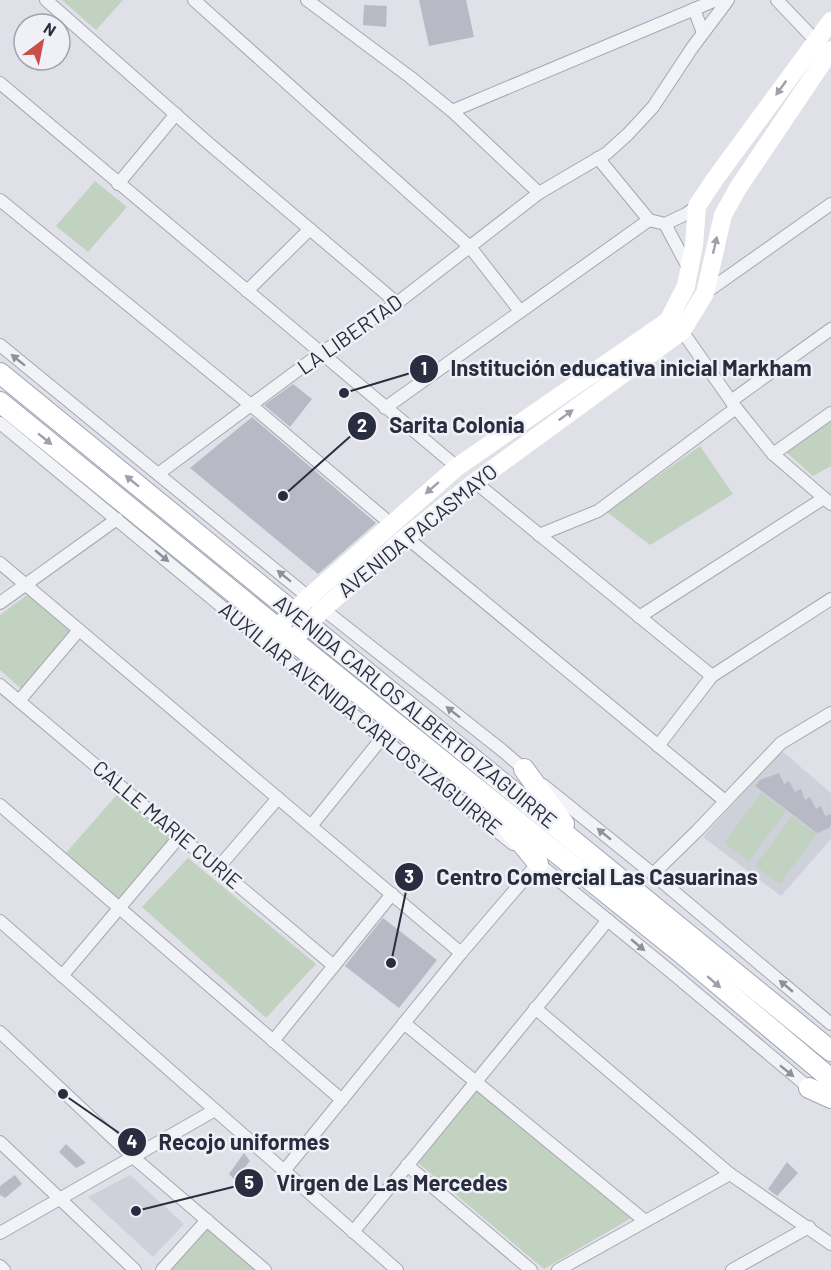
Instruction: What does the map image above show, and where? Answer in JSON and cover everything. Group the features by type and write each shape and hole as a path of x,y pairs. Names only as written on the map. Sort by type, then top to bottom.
{"main road":[{"name":"AVENIDA PACASMAYO","path":"277,641 300,618 309,597 457,467 623,363 682,331 705,293 723,215 826,50 831,21"},
{"name":"AVENIDA PACASMAYO","path":"300,618 323,609 406,537 623,363 668,321 686,286 694,245 697,206 763,113 826,50"},
{"path":"763,113 780,125"},
{"path":"0,357 23,392"},
{"name":"AVENIDA CARLOS ALBERTO IZAGUIRRE","path":"0,373 582,848 831,1079"},
{"name":"AVENIDA CARLOS ALBERTO IZAGUIRRE","path":"0,402 6,416 277,641 686,946 831,1051"},
{"path":"524,769 582,848"},
{"path":"476,788 538,863"},
{"path":"809,1088 831,1098"}],"street":[{"path":"46,0 397,303"},
{"path":"194,0 470,247 520,311"},
{"path":"307,0 452,111 539,193"},
{"path":"452,111 716,0"},
{"name":"LA LIBERTAD","path":"158,474 321,353 397,303 539,193 598,158 628,134 653,107 728,0"},
{"path":"777,0 826,50"},
{"path":"694,9 703,33"},
{"path":"0,83 457,467"},
{"path":"118,184 176,114"},
{"path":"598,158 649,220 665,224 697,206"},
{"path":"0,200 252,406 391,524"},
{"path":"705,293 831,204"},
{"path":"385,408 649,220"},
{"path":"665,224 689,269"},
{"path":"247,291 310,229"},
{"path":"539,535 598,511 831,329"},
{"path":"639,617 827,501 773,454 733,405 682,331"},
{"path":"0,345 323,609 503,751 827,1020 831,1006"},
{"path":"773,454 831,413"},
{"name":"AUXILIAR AVENIDA CARLOS IZAGUIRRE","path":"6,416 117,519 277,641 382,738 608,920 831,1107"},
{"path":"475,482 712,676"},
{"path":"0,603 117,519"},
{"path":"406,537 725,801"},
{"path":"0,563 461,952"},
{"path":"658,746 712,676 831,599"},
{"path":"19,701 79,630"},
{"name":"CALLE MARIE CURIE","path":"0,685 334,966"},
{"path":"653,874 698,831 781,743 827,716 831,729"},
{"path":"311,826 382,738"},
{"path":"218,868 278,798"},
{"path":"0,805 342,1100"},
{"path":"62,976 180,837"},
{"path":"284,1171 461,952 538,863"},
{"path":"273,1041 392,894"},
{"path":"353,1232 608,920"},
{"path":"0,921 397,1270"},
{"path":"535,1008 730,1174 831,1244"},
{"path":"404,1023 645,1221"},
{"path":"0,1032 133,1156 265,1270"},
{"path":"0,1233 215,1110"},
{"path":"0,1142 135,1270"},
{"path":"407,1165 531,1270"},
{"path":"558,1270 730,1174"},
{"path":"162,1270 207,1220"},
{"path":"732,1270 809,1227"},
{"path":"0,1266 4,1270"}],"shaded area":[{"path":"782,751 831,793 831,839 781,896 703,837"},
{"path":"130,1175 184,1224 153,1257 88,1197"}],"green space":[{"path":"62,0 123,0 96,30"},
{"path":"95,181 127,207 88,252 56,226"},
{"path":"831,420 831,466 813,476 786,452"},
{"path":"700,446 733,494 650,545 607,512"},
{"path":"27,595 73,634 24,691 0,670 0,615"},
{"path":"121,790 174,835 119,902 65,854"},
{"path":"761,793 786,811 749,861 724,843"},
{"path":"792,816 817,834 780,884 755,866"},
{"path":"188,858 316,964 266,1018 142,907"},
{"path":"476,1089 633,1217 544,1269 417,1162"},
{"path":"207,1227 257,1270 168,1270"}],"building":[{"path":"419,0 466,0 474,37 429,46"},
{"path":"364,5 387,6 386,27 363,25"},
{"path":"293,384 312,399 290,427 264,405"},
{"path":"252,417 376,523 318,574 190,468"},
{"path":"779,773 784,784 789,781 795,792 801,789 805,800 810,797 816,809 821,806 825,816 831,814 829,828 817,833 755,786 760,780"},
{"path":"383,918 437,960 399,1008 345,966"},
{"path":"66,1144 86,1163 76,1168 59,1152"},
{"path":"244,1153 250,1161 235,1180 229,1174"},
{"path":"787,1162 798,1173 777,1196 768,1189"},
{"path":"15,1175 22,1184 5,1198 0,1195 0,1186"}],"place":[{"name":"Institución educativa inicial Markham","path":"344,393"},
{"name":"Sarita Colonia","path":"283,496"},
{"name":"Centro Comercial Las Casuarinas","path":"391,963"},
{"name":"Recojo uniformes","path":"63,1094"},
{"name":"Virgen de Las Mercedes","path":"136,1211"}]}
